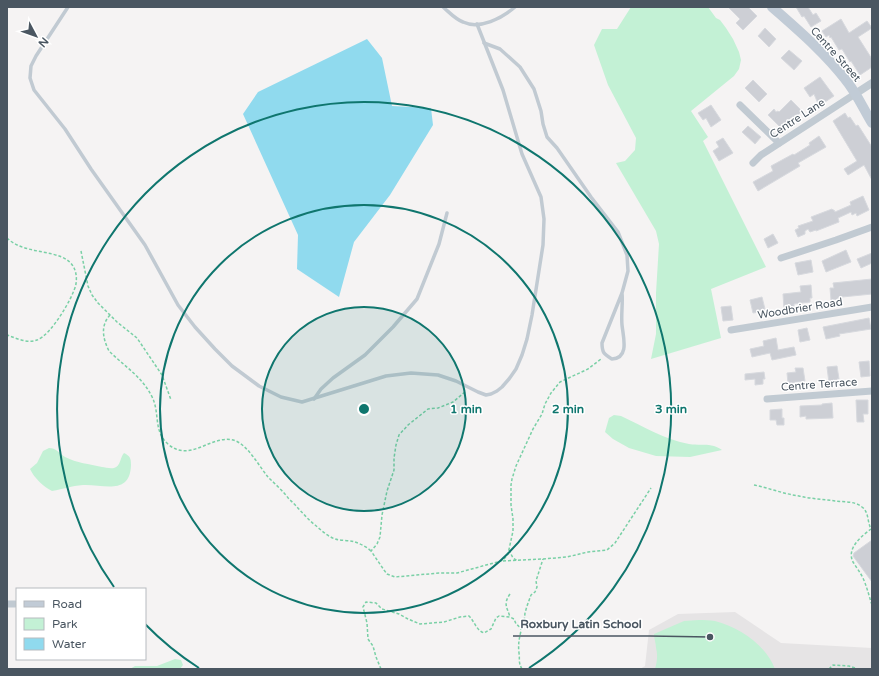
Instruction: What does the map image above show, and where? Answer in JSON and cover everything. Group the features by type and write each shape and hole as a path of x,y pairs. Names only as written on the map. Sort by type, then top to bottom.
{"main road":[{"name":"Centre Street","path":"772,7 826,57 845,79 872,123"}],"street":[{"path":"855,94 872,83"},
{"name":"Centre Lane","path":"752,163 779,143 855,94"},
{"path":"740,105 779,143"},
{"path":"780,258 872,227"},
{"name":"Woodbrier Road","path":"731,330 872,307"},
{"name":"Centre Terrace","path":"767,399 872,391"}],"lane":[{"path":"68,7 31,66 30,78 34,90 65,129 145,245 178,304 194,327 232,366 259,386 281,397 302,402 386,376 411,373 438,375 456,381 486,395 492,394 502,387 516,369 527,339 532,315 544,245 544,219 541,197 522,154 503,90 477,24"},
{"path":"443,7 458,20 471,24 488,23 515,7"},
{"path":"484,42 500,49 520,67 534,89 547,137 618,232 627,255 628,272 622,293 602,343 603,353 612,359 619,357 624,346 622,325 622,293"},
{"path":"314,399 321,389 333,378 365,355 393,327 417,299 439,244 447,213"}],"path":[{"path":"7,238 10,242 20,247 66,258 70,261 77,276 75,289 69,302 54,326 42,338 36,341 29,341 7,335"},
{"path":"81,251 88,286 92,295 117,322 137,338 162,375 171,400"},
{"path":"110,315 105,320 103,326 103,333 107,347 109,351 134,374 151,394 155,402 158,427 163,440 171,446 186,451 195,450 215,442 225,440 231,440 238,443 248,451 268,477 319,529 333,538 355,542 372,551 384,570 388,574 395,577 457,573 501,561 567,557 588,552 607,550 619,538 651,488"},
{"path":"501,561 506,557 510,550 513,530 510,505 512,479 516,466 533,428 542,414 545,404 551,393 560,382 588,369 607,356"},
{"path":"372,551 380,537 382,515 394,470 396,444 399,435 408,425 428,409 438,408 453,402 470,388"},
{"path":"754,485 798,496 857,503 862,507 867,513 868,524 871,529 855,543 851,554 852,561 863,577 872,605"},
{"path":"510,550 513,558 518,561"},
{"path":"522,669 519,664 518,648 521,628 524,624 525,613 531,595 536,592 536,581 543,559"},
{"path":"510,594 507,598 506,605 510,617 521,628"},
{"path":"381,669 373,646 368,638 363,608 366,602 376,603 384,610 399,614 420,624 453,620 460,617 470,616 480,631 484,633 491,629 496,618 499,616 510,617"},
{"path":"829,669 833,665 849,666 858,669"}],"shaded area":[{"path":"735,612 781,643 872,648 872,669 640,669 645,666 649,630 678,614"}],"green space":[{"path":"631,7 708,7 716,18 720,20 733,39 741,60 739,69 734,76 691,111 708,137 703,141 766,267 711,289 721,338 651,359 656,334 656,293 659,244 656,231 616,163 625,161 635,150 636,138 608,85 594,45 602,29 617,29"},
{"path":"614,415 621,416 654,432 680,442 710,445 722,450 690,457 656,456 629,448 613,439 605,432 609,418"},
{"path":"49,448 56,450 65,457 74,461 111,468 118,465 124,453 129,456 130,459 131,465 129,475 126,481 121,485 83,485 52,491 34,476 30,469 37,463 43,451"},
{"path":"684,621 715,621 742,632 751,638 765,652 775,669 655,669 657,656 654,634"},
{"path":"175,659 181,660 183,665 180,669 130,669 135,666 157,666"}],"water":[{"path":"367,39 382,58 392,106 431,108 433,125 390,195 354,242 339,297 297,269 298,235 243,114 258,92"}],"building":[{"path":"728,7 748,7 757,16 743,30 736,23 740,19"},
{"path":"796,7 808,7 813,15 816,13 821,21 811,27"},
{"path":"841,19 849,33 867,21 872,28 858,37 872,59 872,67 860,75 842,49 839,50 831,37 830,38 829,35 826,37 822,31"},
{"path":"765,28 776,39 769,47 758,36"},
{"path":"789,50 802,61 794,70 781,58"},
{"path":"820,77 834,96 819,106 814,94 810,97 804,88"},
{"path":"753,80 767,94 759,102 745,88"},
{"path":"791,100 802,111 797,116 792,117 781,128 768,115 774,109 776,112 779,112"},
{"path":"711,105 721,120 711,127 706,118 703,120 698,113"},
{"path":"845,113 848,118 850,117 856,126 858,125 872,147 872,180 864,165 848,175 844,169 857,161 833,121"},
{"path":"748,126 761,137 755,144 742,132"},
{"path":"819,136 826,147 798,163 800,166 758,191 753,182 773,171 771,166 793,154 794,155 810,145 809,143"},
{"path":"723,138 733,153 719,161 713,151 719,147 716,142"},
{"path":"863,196 869,210 857,216 856,213 852,215 851,212 838,218 839,222 816,231 810,232 808,229 805,231 805,234 798,237 795,230 799,228 798,226 813,221 811,217 832,209 835,212 851,205 850,202"},
{"path":"773,234 778,243 768,248 764,239"},
{"path":"846,250 851,262 826,272 822,261"},
{"path":"872,253 872,263 861,268 857,259"},
{"path":"811,260 813,272 798,275 795,263"},
{"path":"872,279 872,294 842,297 842,299 831,300 830,288 834,288 833,283"},
{"path":"811,285 812,298 810,298 810,302 794,304 794,308 784,309 783,294 801,292 800,286"},
{"path":"762,297 765,309 753,313 750,300"},
{"path":"731,306 733,320 723,321 721,307"},
{"path":"869,318 871,329 839,334 840,336 826,339 823,327"},
{"path":"807,328 810,340 800,342 798,330"},
{"path":"776,338 778,350 794,347 796,355 772,360 770,353 752,357 750,349 764,346 763,341"},
{"path":"869,361 870,376 861,377 859,362"},
{"path":"837,366 838,382 829,383 827,367"},
{"path":"795,368 803,368 805,381 788,383 787,373 796,372"},
{"path":"764,372 765,379 763,379 763,384 755,385 755,379 745,380 745,374"},
{"path":"856,400 868,400 868,414 863,414 864,422 857,422"},
{"path":"832,403 833,418 806,419 806,416 800,417 800,406"},
{"path":"782,409 784,425 777,425 776,420 770,420 770,410"},
{"path":"872,540 872,582 853,556 854,553"}],"place":[{"name":"Roxbury Latin School","path":"710,637"}]}
